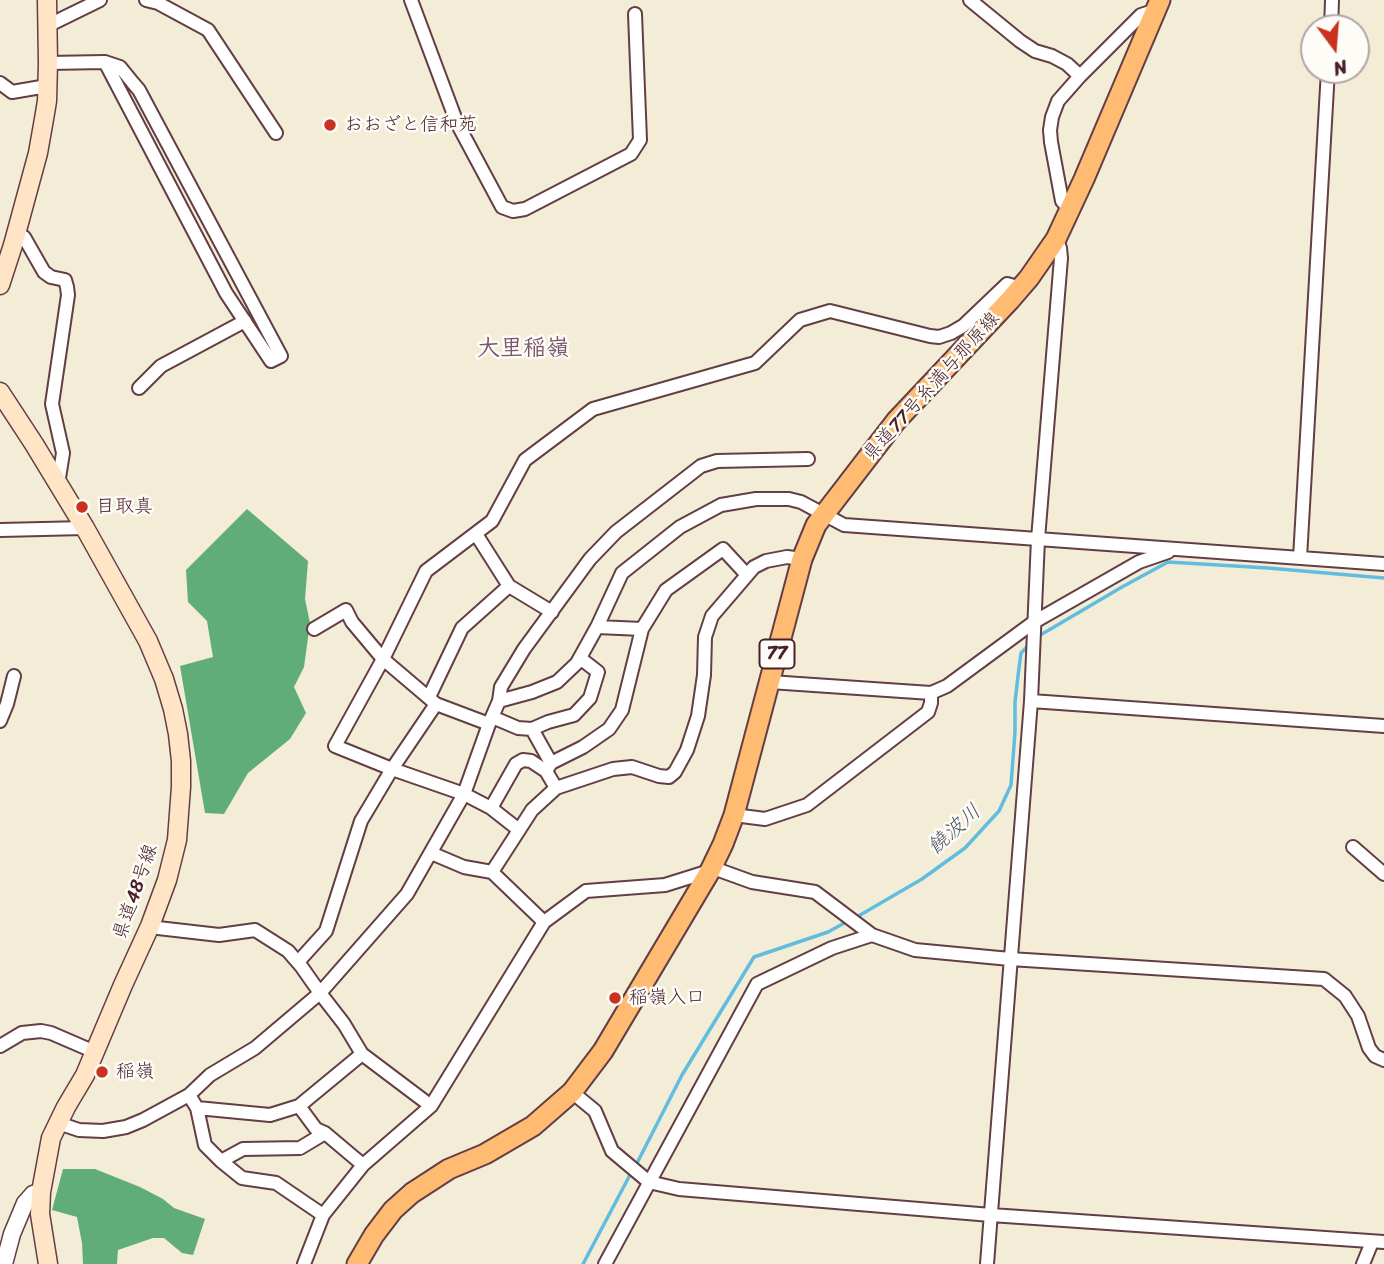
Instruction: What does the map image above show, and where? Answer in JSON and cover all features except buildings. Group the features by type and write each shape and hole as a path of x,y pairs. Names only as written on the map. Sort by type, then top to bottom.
{"main road":[{"path":"0,285 38,153 44,119 48,62 47,0"},
{"name":"県道77号糸満与那原線","path":"357,1264 393,1210 412,1193 449,1169 485,1154 533,1126 572,1092 603,1051 710,871 734,815 802,559 816,526 896,421 1021,288 1056,239 1158,5"},
{"name":"県道48号線","path":"0,392 85,528 148,641 164,679 178,734 181,788 177,840 167,880 150,926 85,1075 51,1138 41,1192 40,1214 48,1264"}],"street":[{"path":"47,26 100,0"},
{"path":"146,0 158,3 208,30 276,133"},
{"path":"411,0 457,123 502,206 513,212 525,209 631,154 640,140 635,14"},
{"path":"970,0 1020,41 1035,51 1067,64 1080,76"},
{"path":"1070,210 1062,201 1050,130 1058,101 1140,15 1158,5"},
{"path":"48,62 105,62 120,67 139,90 281,356 271,361 226,293 105,62"},
{"path":"0,83 12,92 47,86"},
{"path":"1300,558 1327,84"},
{"path":"16,234 24,237 44,272 51,277 65,280 68,287 52,404 63,453 58,484"},
{"path":"988,1264 1031,701 1038,539 1061,258 1056,239"},
{"path":"519,830 491,808 464,794 335,746 383,659 426,571 492,521 525,460 593,409 755,363 800,320 830,311 939,337 963,326 1007,284 1021,288"},
{"path":"139,388 161,366 245,321"},
{"path":"58,1123 90,1131 126,1127 189,1095 210,1075 255,1048 320,993 407,894 464,794 499,702 501,687 524,649 590,559 616,532 701,466 717,461 808,459"},
{"path":"499,702 557,682 577,663 622,573 680,527 721,505 756,499 789,499 801,502 844,525 1384,564"},
{"path":"0,530 85,528"},
{"path":"476,534 509,586 551,612"},
{"path":"491,808 516,764 523,760 548,767 610,729 622,710 642,629 666,590 723,549 747,575"},
{"path":"770,682 931,693 947,686 1034,622 1139,562 1175,549"},
{"path":"492,872 532,810 556,788 613,769 632,767 669,777 675,772 687,751 698,716 704,675 705,637 712,616 754,567 766,561 787,557 802,559"},
{"path":"298,962 326,931 362,821 433,700 462,628 509,586"},
{"path":"314,629 346,610 352,622 383,659 433,700 517,728 532,729 574,715 590,698 598,671 580,657"},
{"path":"597,627 642,629"},
{"path":"0,721 14,676"},
{"path":"734,815 765,819 807,804 928,712 931,693"},
{"path":"1031,701 1384,726"},
{"path":"532,729 556,788"},
{"path":"1353,847 1384,874"},
{"path":"431,853 464,867 492,872 544,922"},
{"path":"304,1264 323,1215 363,1166 431,1106 544,922 586,891 665,885 716,869 752,882 814,892 872,935 915,950 1010,959 1324,979 1345,996 1358,1016 1369,1048 1384,1060"},
{"path":"150,926 207,934 255,930 288,951 344,1024 362,1054 431,1106"},
{"path":"605,1264 757,984 832,948 872,935"},
{"path":"0,1046 22,1032 41,1031 95,1052"},
{"path":"197,1108 270,1115 299,1106 362,1054"},
{"path":"572,1092 595,1111 612,1151 649,1182 679,1189 991,1215 1378,1242"},
{"path":"189,1095 197,1108 205,1145 222,1161 242,1178 276,1183 323,1215"},
{"path":"299,1106 316,1129 325,1133 363,1166"},
{"path":"222,1161 243,1149 300,1148 325,1133"},
{"path":"4,1264 24,1203 41,1192"},
{"path":"1363,1264 1378,1242"}],"green space":[{"path":"247,509 308,561 305,599 310,623 304,667 294,687 306,713 290,739 248,773 224,814 205,813 180,666 213,657 207,621 188,602 186,570"},
{"path":"63,1169 95,1169 140,1187 174,1208 205,1219 193,1255 182,1253 164,1238 153,1238 118,1250 117,1264 83,1264 77,1217 52,1210"}],"waterway":[{"name":"饒波川","path":"1037,637 1168,562 1384,578"},
{"name":"饒波川","path":"855,918 922,879 965,848 999,811 1011,785 1018,676 1021,653 1029,645"},
{"name":"饒波川","path":"635,1167 682,1075 754,957 828,932 848,921"},
{"name":"饒波川","path":"583,1264 631,1173"}],"place":[{"name":"おおざと信和苑","path":"330,125"},
{"name":"目取真","path":"82,507"},
{"name":"稲嶺入口","path":"615,998"},
{"name":"稲嶺","path":"102,1072"}],"district":[{"name":"大里稲嶺","path":"523,349"}]}
